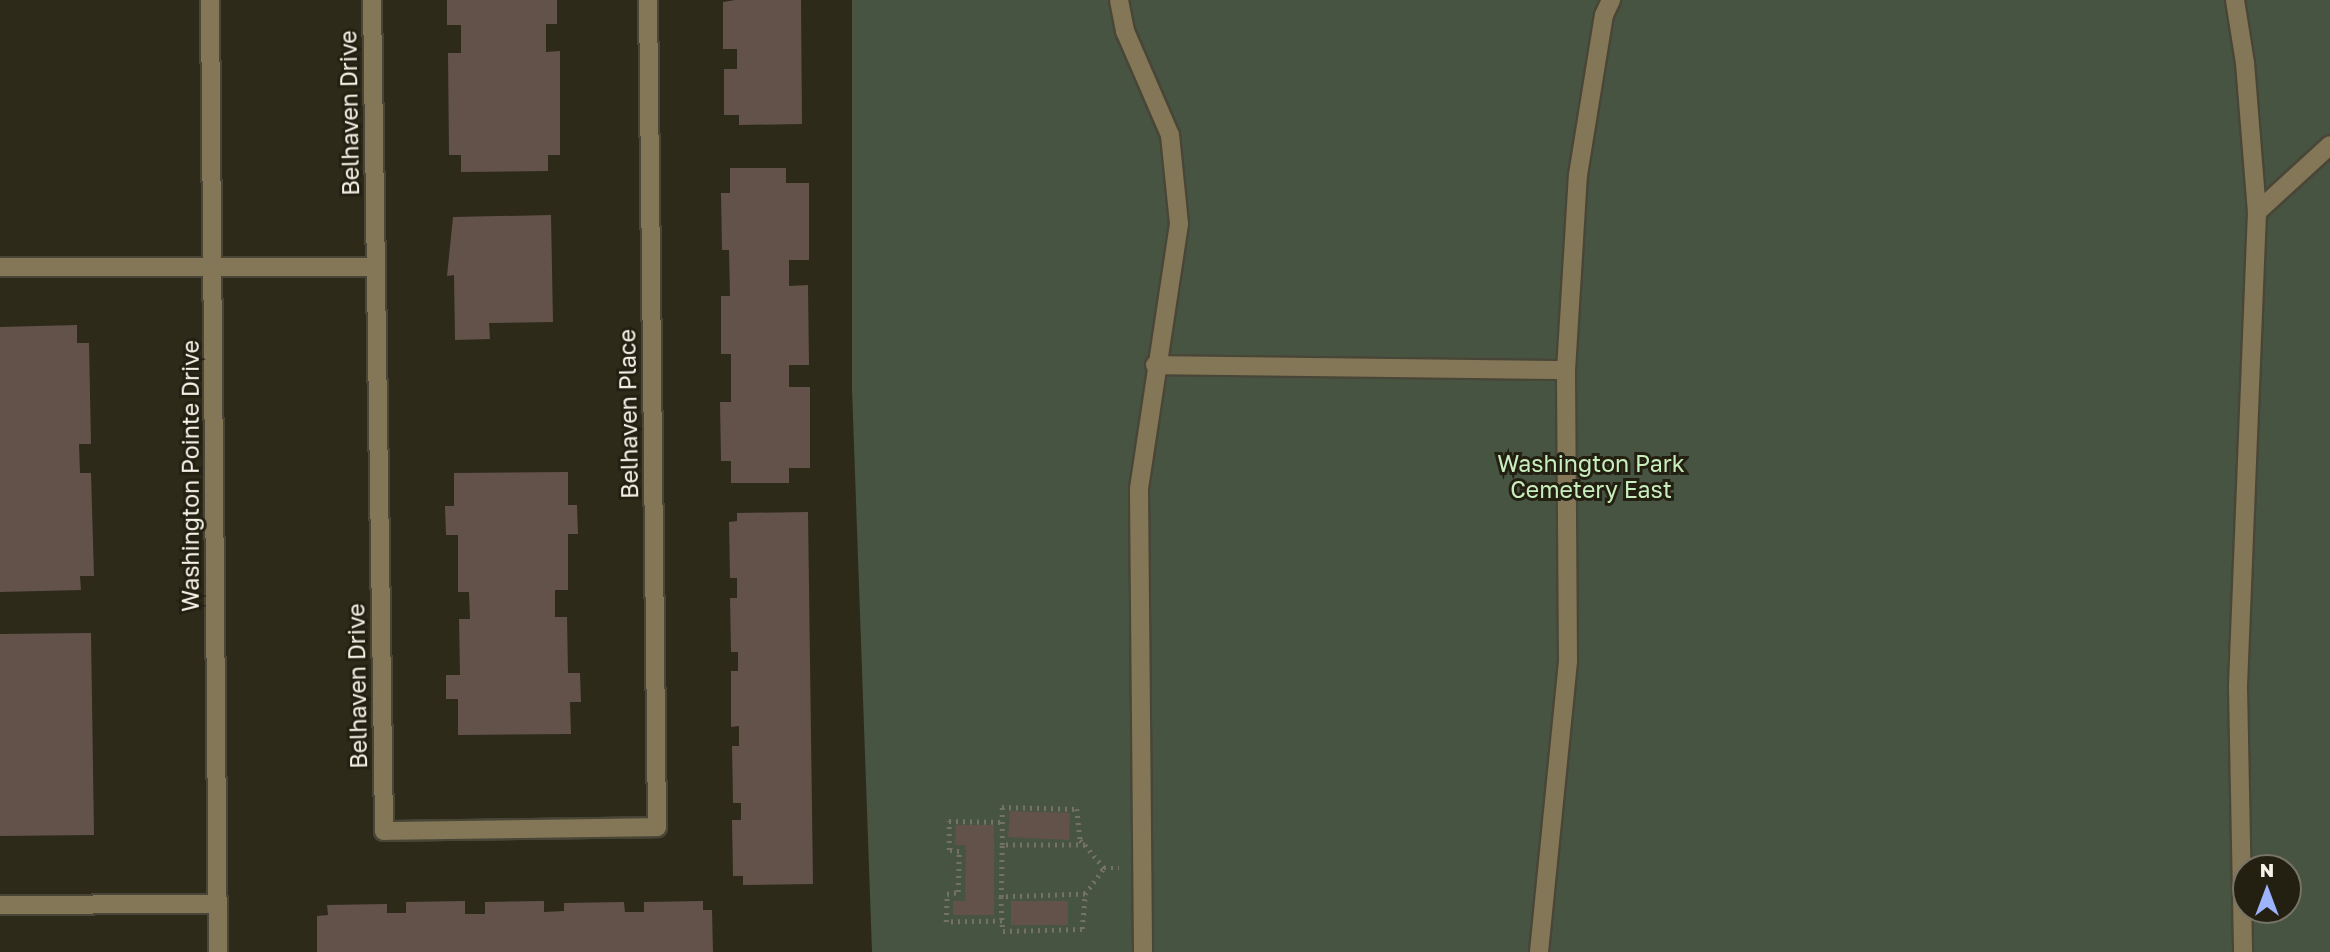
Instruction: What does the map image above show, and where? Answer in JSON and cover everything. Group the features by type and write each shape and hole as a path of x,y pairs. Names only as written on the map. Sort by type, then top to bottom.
{"street":[{"name":"Washington Pointe Drive","path":"210,0 218,952"},
{"name":"Belhaven Drive","path":"372,0 384,831 657,827"},
{"name":"Belhaven Place","path":"648,0 657,827"},
{"path":"1119,0 1125,32 1170,135 1178,211 1139,489 1143,952"},
{"path":"1539,952 1568,661 1566,370 1578,175 1604,15 1611,0"},
{"path":"2235,0 2245,63 2257,212 2238,687 2243,952"},
{"path":"2257,212 2330,145"},
{"path":"0,267 376,267"},
{"path":"1155,365 1566,370"},
{"path":"0,905 218,904"}],"path":[{"path":"1002,807 1077,809 1080,840 1104,868 1085,894 1082,929 1003,931 1002,807"},
{"path":"1002,822 949,821 949,850 959,852 959,865 958,892 947,894 946,922 1002,921"},
{"path":"1002,845 1085,845"},
{"path":"1104,868 1141,868"},
{"path":"1001,897 1085,894"}],"green space":[{"name":"Washington Park Cemetery East","path":"852,0 2330,0 2330,952 872,952 852,389"}],"building":[{"path":"447,0 557,0 557,24 546,24 546,52 560,51 560,155 548,155 548,171 461,172 461,155 449,155 448,53 461,53 461,25 447,25"},
{"path":"801,0 802,124 739,125 739,115 724,115 724,69 737,69 737,49 723,49 723,2"},
{"path":"730,168 786,168 786,183 809,183 809,260 789,260 789,286 808,285 809,365 789,365 789,387 810,387 810,468 789,468 789,483 731,483 731,461 721,461 720,402 731,402 731,354 721,354 721,296 730,296 729,250 722,250 721,193 730,193"},
{"path":"551,215 553,322 489,323 490,339 455,340 454,275 447,276 453,217"},
{"path":"77,325 77,343 89,343 91,444 79,444 80,473 91,473 94,576 80,576 81,590 0,592 0,327"},
{"path":"568,472 568,505 577,505 578,534 568,534 568,590 555,590 555,617 567,617 568,673 580,673 581,702 570,702 571,734 458,735 458,699 446,699 446,675 460,675 459,619 470,619 469,592 458,592 458,535 446,535 445,506 454,506 454,473"},
{"path":"808,512 813,884 743,885 743,876 733,876 732,820 741,820 741,803 733,803 732,746 739,746 739,726 731,727 731,671 738,671 738,652 731,652 730,598 737,598 737,578 730,578 729,522 737,521 737,513"},
{"path":"91,633 94,835 0,836 0,634"},
{"path":"1010,811 1070,813 1069,840 1008,837"},
{"path":"956,825 994,825 994,915 953,915 953,901 965,901 966,845 955,845"},
{"path":"465,901 465,914 485,914 485,902 544,901 544,912 564,911 564,903 624,902 625,912 644,912 644,902 703,901 703,910 712,910 713,952 317,952 317,916 328,915 327,905 387,904 387,913 406,913 406,902"},
{"path":"1011,901 1068,901 1068,925 1011,925"}]}
